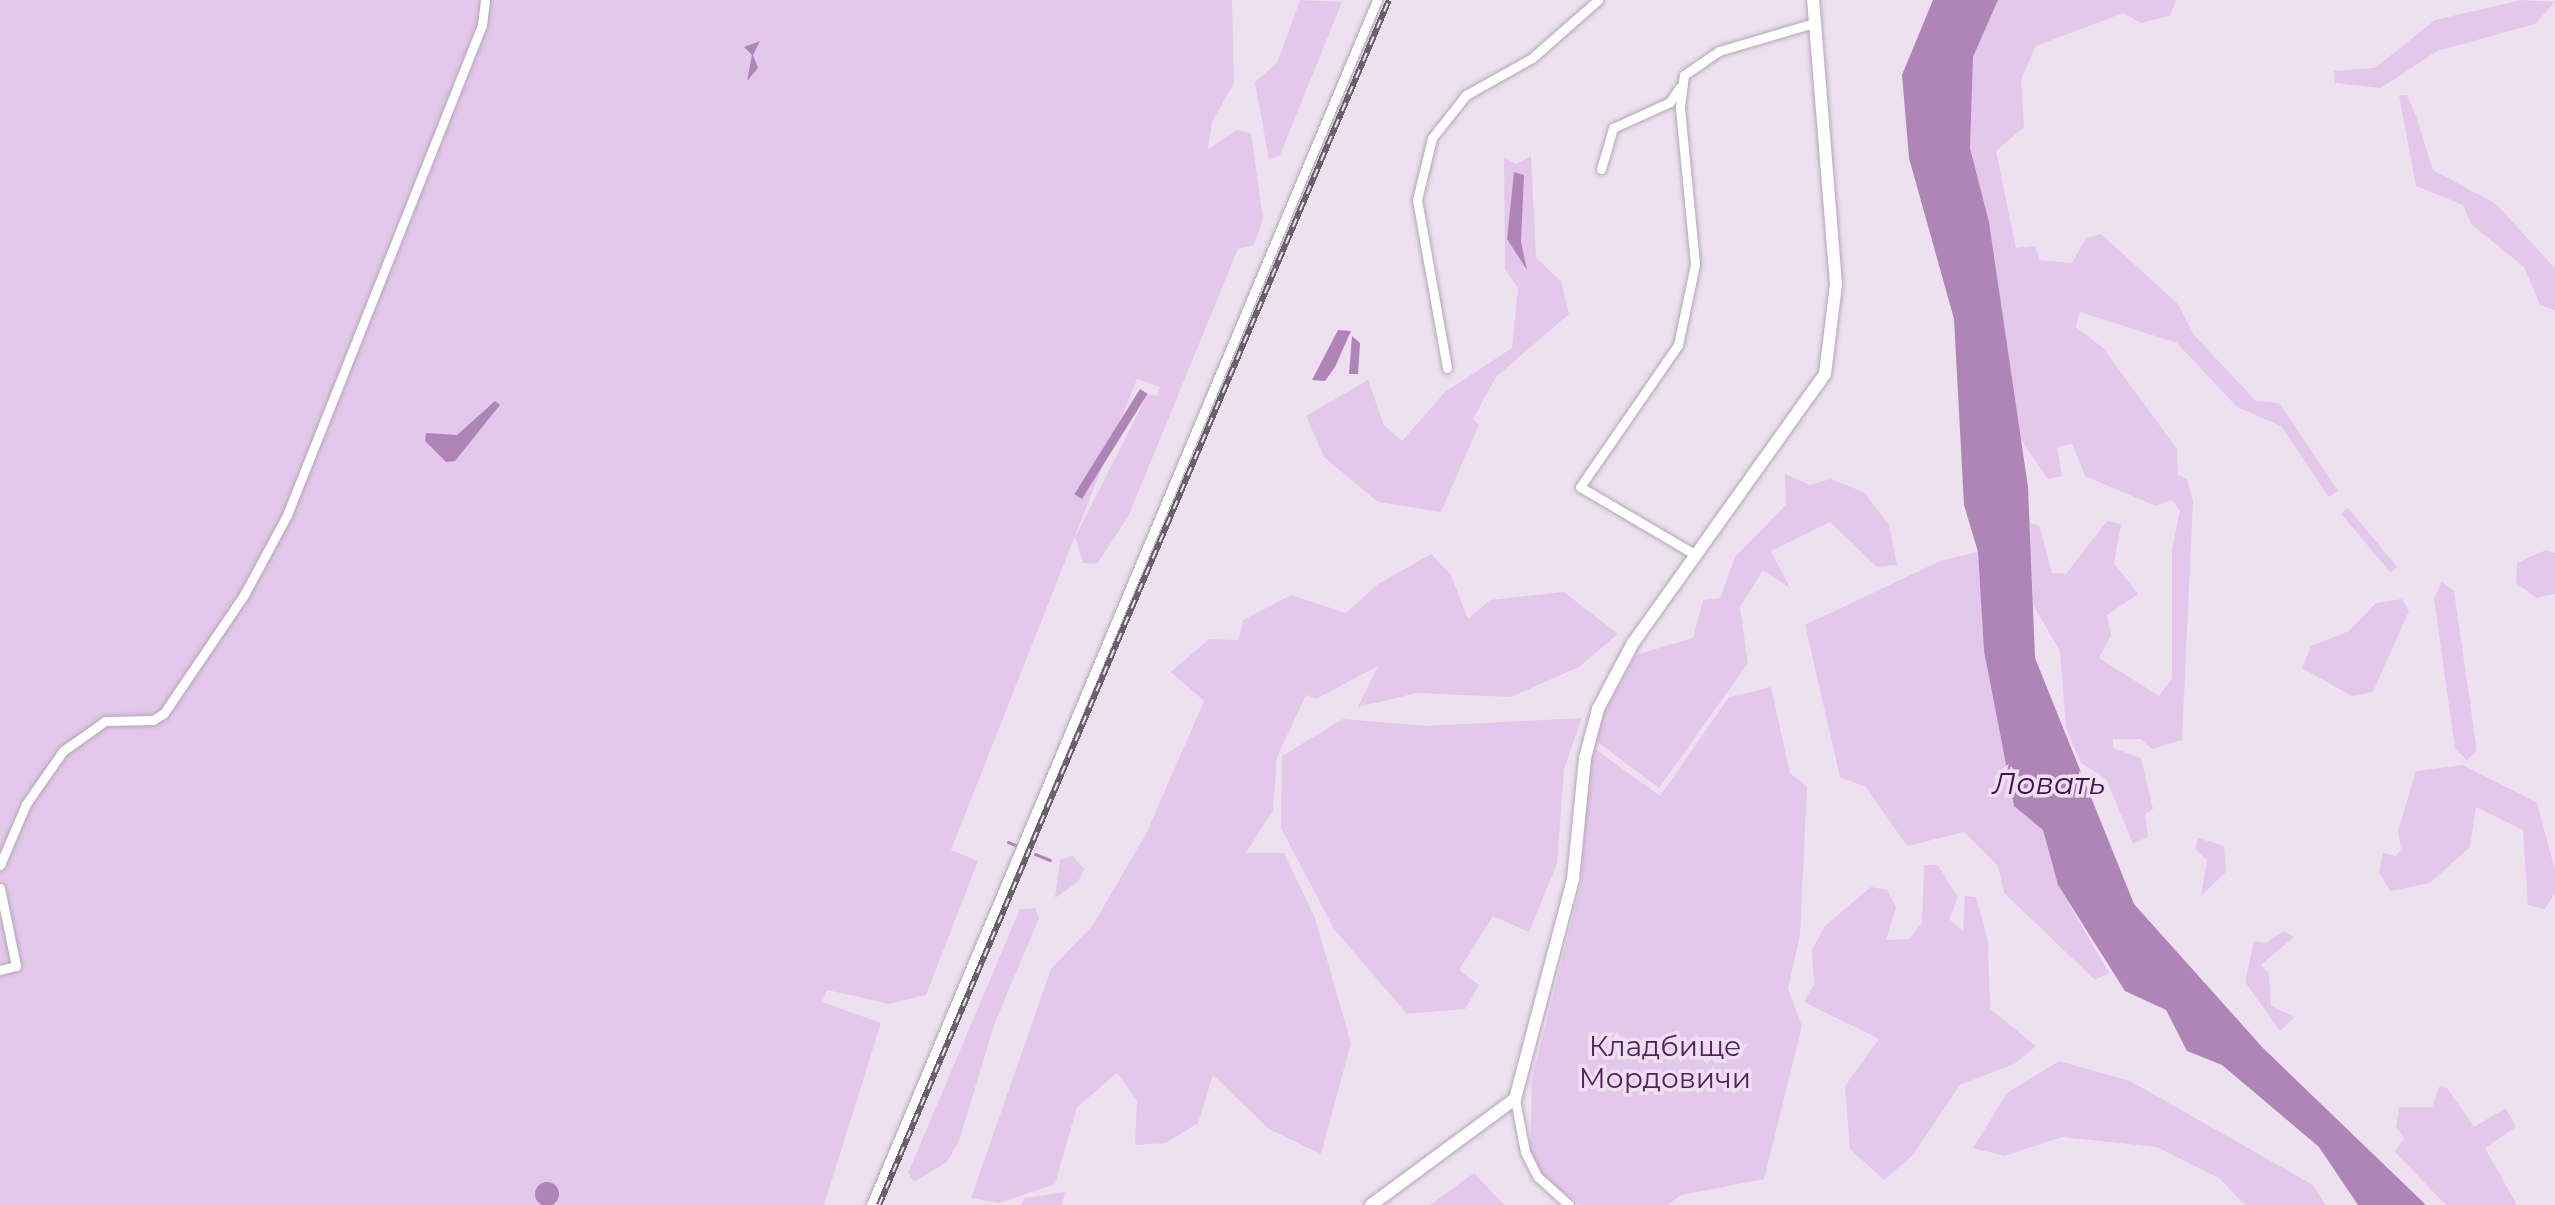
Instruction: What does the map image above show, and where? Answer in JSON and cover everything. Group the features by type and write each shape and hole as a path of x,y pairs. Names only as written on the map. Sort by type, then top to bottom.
{"street":[{"path":"0,865 26,804 63,751 105,721 153,720 164,713 244,595 287,515 482,25 485,0"},
{"path":"871,1205 1377,0"},
{"path":"1447,368 1417,200 1432,138 1466,95 1532,58 1598,0"},
{"path":"1569,1205 1538,1177 1525,1152 1515,1099 1573,879 1585,758 1598,709 1633,643 1825,374 1836,284 1813,0"},
{"path":"1601,169 1613,128 1670,102 1696,63 1719,51 1814,23"},
{"path":"1679,88 1695,264 1678,345 1580,487 1696,555"},
{"path":"0,888 16,966 0,970"},
{"path":"1371,1205 1515,1099"}],"green space":[{"path":"0,0 1232,0 1234,83 1212,122 1208,150 1236,130 1251,133 1263,219 1254,245 1238,249 1128,517 1097,564 1083,563 1075,537 1148,394 1157,396 1160,387 1137,379 951,850 978,861 926,995 890,1004 827,990 822,1002 881,1023 824,1205 0,1205"},
{"path":"1300,0 1342,2 1280,155 1269,160 1255,82 1277,63"},
{"path":"1998,0 2176,0 2170,16 2141,23 2123,13 2036,46 2021,79 2024,127 1996,151 2016,248 2035,246 2040,260 2072,263 2086,238 2101,234 2178,304 2194,335 2256,401 2279,403 2338,491 2329,497 2281,426 2237,407 2177,343 2080,312 2076,327 2103,348 2177,449 2178,475 2187,479 2193,501 2182,740 2152,749 2140,739 2113,739 2113,748 2141,758 2153,809 2145,814 2148,837 2133,844 2106,779 2081,763 2066,728 2060,651 2033,605 2030,523 2039,525 2052,573 2066,574 2107,521 2121,524 2114,563 2138,594 2107,615 2111,635 2099,658 2159,696 2172,678 2172,548 2180,511 2172,500 2156,506 2085,476 2072,444 2057,447 2062,476 2048,479 2020,438 1989,222 1970,148 1973,57"},
{"path":"2521,0 2555,2 2535,24 2437,51 2381,88 2335,83 2334,71 2375,68 2435,20"},
{"path":"2399,95 2407,95 2433,170 2496,204 2555,268 2555,310 2540,305 2524,267 2471,224 2463,205 2416,186"},
{"path":"1531,156 1536,258 1561,281 1569,314 1496,377 1473,419 1479,425 1441,512 1378,502 1324,457 1306,416 1368,380 1384,425 1402,441 1445,392 1512,348 1518,288 1505,269 1504,157 1516,164"},
{"path":"1785,474 1810,485 1830,479 1864,492 1889,525 1897,565 1877,567 1830,522 1771,551 1790,588 1763,570 1740,607 1748,663 1659,788 1596,741 1603,715 1636,655 1693,638 1703,600 1720,598 1735,557 1786,505"},
{"path":"2348,508 2397,567 2391,573 2341,514"},
{"path":"2546,550 2555,553 2555,594 2537,598 2516,583 2517,563"},
{"path":"1978,552 1984,651 2014,806 2043,830 2058,885 2109,973 2095,980 2004,893 1998,866 1964,832 1907,846 1866,787 1840,777 1805,625 1940,561"},
{"path":"1431,554 1451,575 1468,619 1490,600 1564,592 1618,634 1579,667 1511,697 1417,693 1358,707 1378,666 1316,699 1306,695 1277,757 1273,810 1246,853 1284,853 1315,918 1351,1043 1321,1154 1269,1129 1213,1075 1198,1123 1166,1143 1135,1145 1137,1101 1117,1073 1077,1107 1055,1184 999,1203 971,1198 1051,969 1093,925 1147,832 1204,701 1171,672 1209,639 1239,640 1243,620 1291,595 1346,613 1378,584"},
{"path":"2442,582 2454,591 2477,751 2467,760 2455,749 2434,598"},
{"path":"2402,599 2409,611 2373,692 2352,696 2302,668 2311,646 2349,631 2376,603"},
{"name":"Кладбище Мордовичи","path":"1771,687 1790,773 1807,787 1800,935 1788,989 1802,1026 1764,1179 1681,1195 1668,1205 1581,1205 1543,1176 1530,1150 1532,1078 1581,885 1589,762 1594,748 1660,796 1729,697"},
{"path":"1582,718 1564,769 1557,864 1529,932 1493,916 1459,970 1479,985 1465,1009 1407,1014 1334,929 1281,828 1282,756 1343,719 1425,726"},
{"path":"2463,765 2537,803 2555,870 2555,893 2545,909 2528,905 2523,830 2476,807 2470,847 2430,883 2390,891 2379,872 2383,853 2396,856 2401,849 2398,831 2416,771"},
{"path":"2198,838 2224,846 2226,872 2201,896 2207,860 2195,849"},
{"path":"1073,856 1084,869 1078,882 1055,898 1060,860"},
{"path":"1924,865 1938,865 1958,898 1949,919 1963,931 1965,896 1976,897 1988,941 1990,1009 2036,1046 2016,1063 1960,1085 1913,1155 1884,1180 1850,1149 1845,1086 1879,1039 1804,1002 1814,984 1812,950 1825,926 1871,887 1887,890 1896,907 1886,940 1909,939 1922,923"},
{"path":"1035,908 1039,918 994,1025 959,1141 947,1162 914,1182 908,1173 1020,909"},
{"path":"2284,931 2294,937 2261,965 2269,973 2271,1006 2295,1017 2280,1031 2245,982 2254,941 2266,943"},
{"path":"2059,1061 2130,1081 2313,1185 2325,1205 2245,1205 2219,1178 2157,1147 2062,1137 2005,1156 1973,1148 2007,1093"},
{"path":"2439,1087 2447,1088 2474,1127 2506,1108 2516,1127 2485,1148 2517,1205 2446,1205 2395,1152 2404,1138 2396,1127 2399,1107 2432,1107"},
{"path":"1474,1173 1504,1205 1430,1205"},
{"path":"1065,1192 1062,1205 1021,1205 1025,1198"}],"water":[{"name":"Ловать","path":"1933,0 1998,0 1973,57 1970,148 1989,222 2028,487 2035,658 2134,904 2263,1048 2426,1205 2358,1205 2319,1147 2222,1065 2187,1051 2166,1010 2125,991 2058,885 2043,830 2014,806 1984,651 1978,552 1964,505 1954,319 1909,158 1902,75"},
{"path":"760,41 753,55 758,68 747,81 752,55 744,47"},
{"path":"1514,172 1524,175 1521,242 1527,270 1507,239"},
{"path":"1338,330 1351,331 1335,367 1325,381 1312,380"},
{"path":"1352,336 1360,343 1358,374 1349,374"},
{"path":"1140,389 1148,394 1082,499 1074,494"},
{"path":"495,401 500,405 455,461 446,462 425,441 426,433 457,435"},
{"path":"547,1182 556,1185 559,1194 556,1203 547,1206 538,1203 535,1194 538,1185"}],"waterway":[{"path":"1008,842 1015,845"},
{"path":"1035,854 1050,860"}],"railway":[{"path":"879,1205 1389,0"}]}
